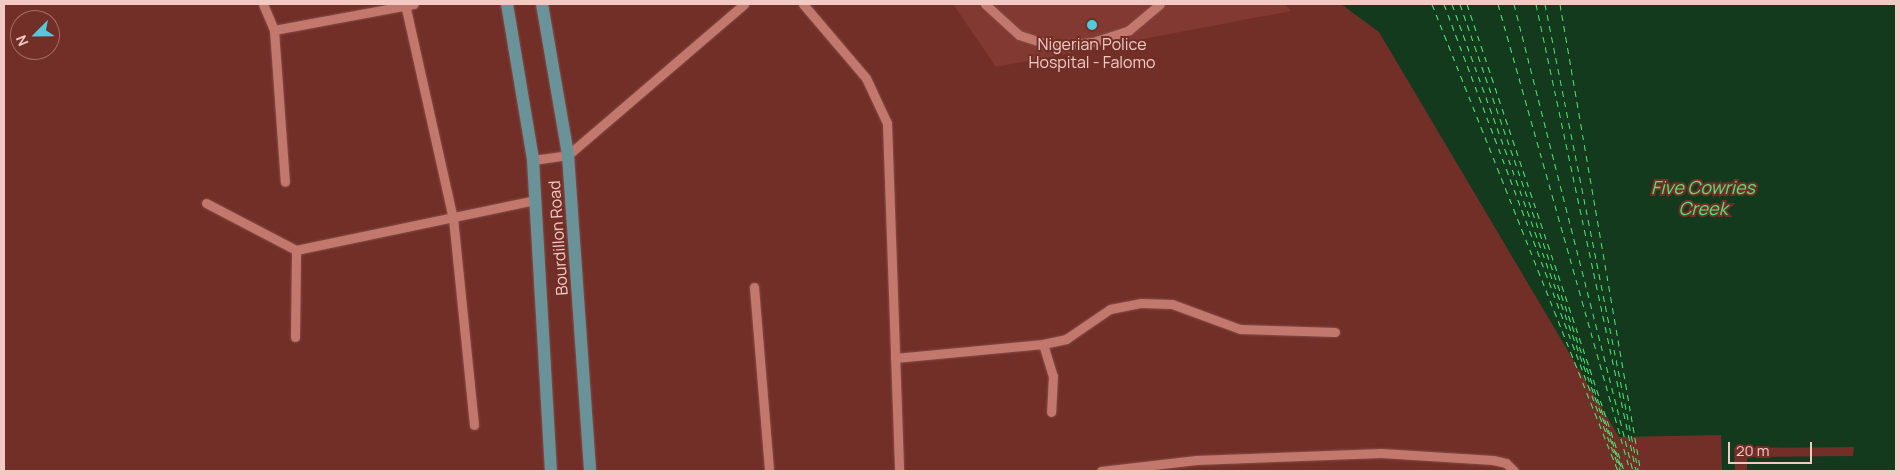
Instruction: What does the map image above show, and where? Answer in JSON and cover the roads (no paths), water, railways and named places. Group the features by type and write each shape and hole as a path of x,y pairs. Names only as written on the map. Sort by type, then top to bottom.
{"main road":[{"name":"Bourdillon Road","path":"507,4 533,160 551,471"},
{"name":"Bourdillon Road","path":"542,4 568,155 590,471"}],"street":[{"path":"263,4 274,30 285,182"},
{"path":"274,30 408,4 453,218 474,425"},
{"path":"533,160 568,155 744,4"},
{"path":"802,4 866,78 887,123 899,471"},
{"path":"985,4 1019,35 1052,46 1093,42 1129,30 1160,4"},
{"path":"206,203 296,250 536,200"},
{"path":"295,337 296,250"},
{"path":"754,287 769,471"},
{"path":"895,358 1043,344 1066,339 1110,309 1141,303 1172,304 1240,329 1335,332"},
{"path":"1043,344 1053,376 1051,412"},
{"path":"1102,471 1196,460 1381,453 1493,460 1506,463 1514,471"}],"water":[{"name":"Five Cowries Creek","path":"1341,4 1896,4 1896,471 1722,471 1721,435 1619,437 1379,32"}],"place":[{"name":"Nigerian Police Hospital - Falomo","path":"1092,25"}]}
